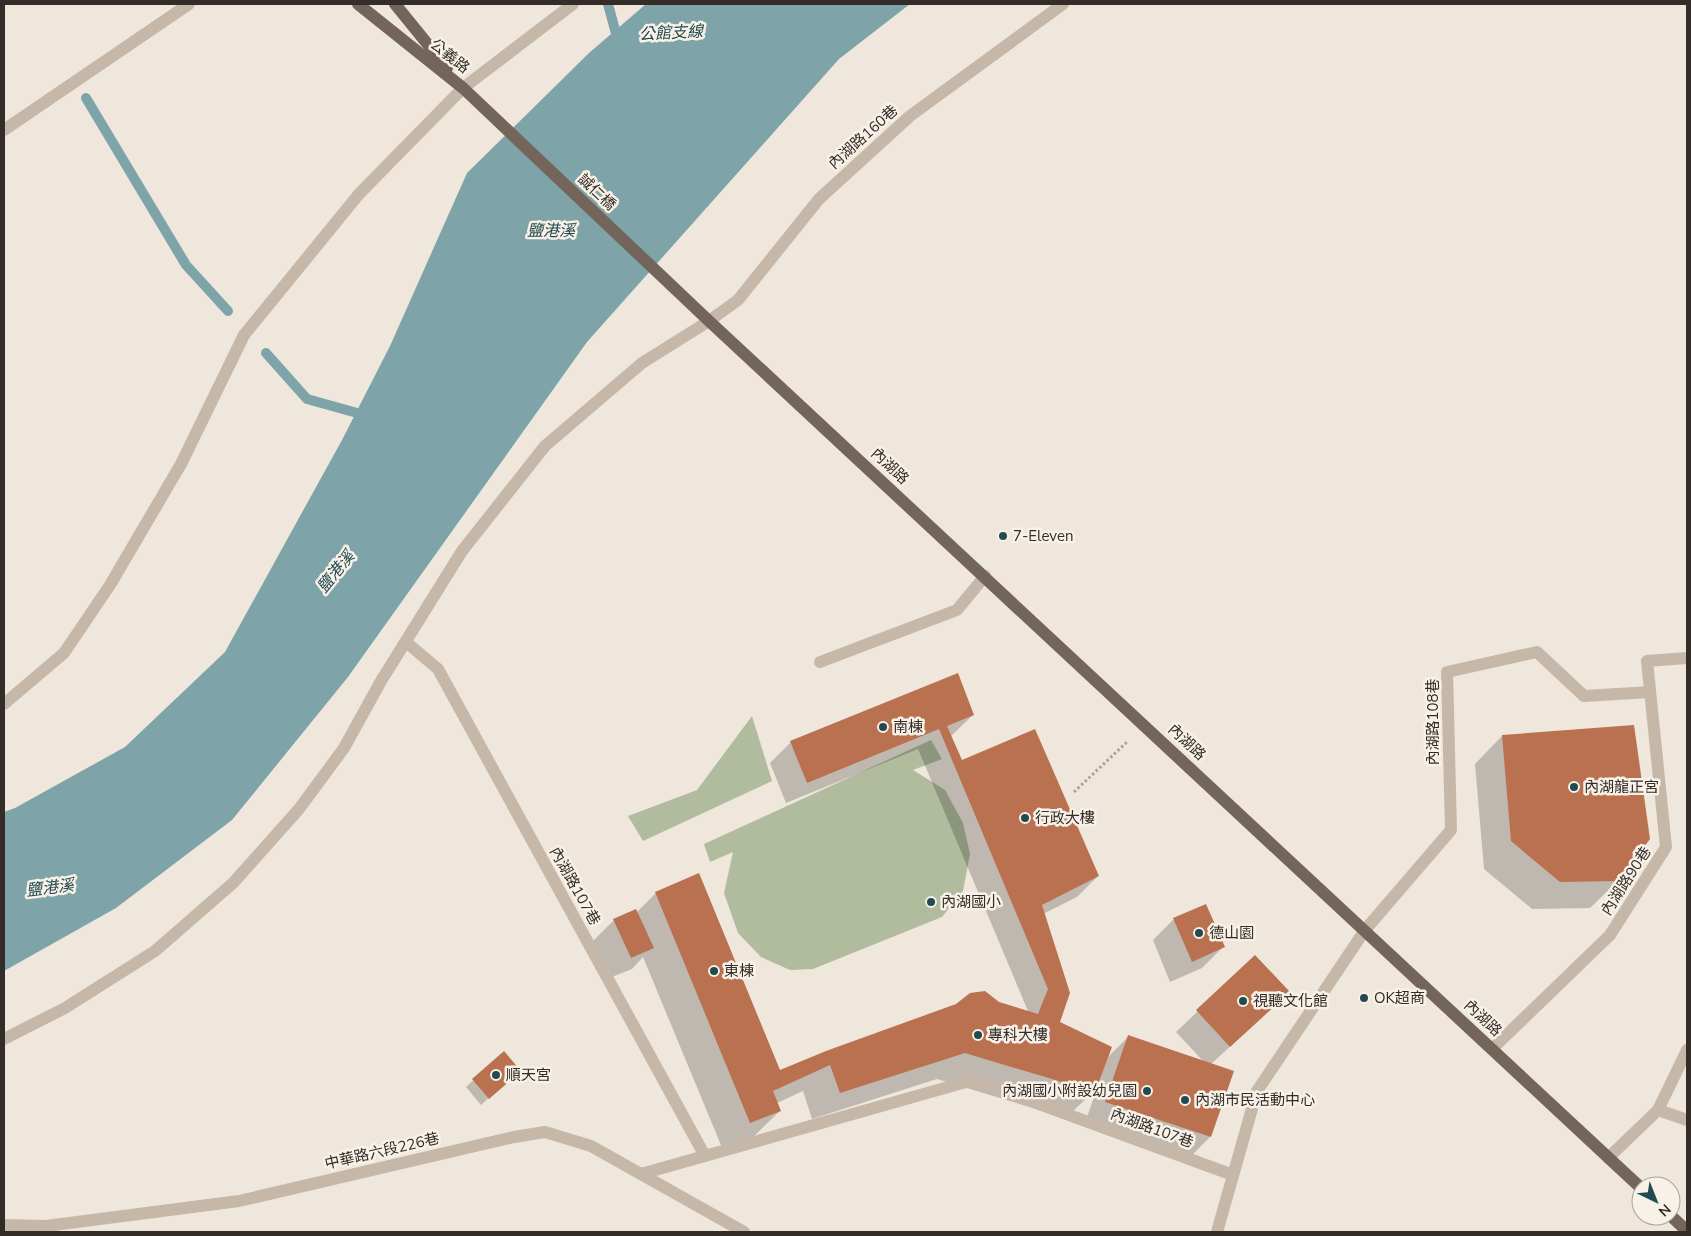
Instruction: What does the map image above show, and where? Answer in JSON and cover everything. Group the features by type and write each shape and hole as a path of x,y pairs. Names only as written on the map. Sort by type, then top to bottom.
{"main road":[{"name":"公義路","path":"358,4 463,88"},
{"name":"公義路","path":"395,4 463,88"},
{"name":"誠仁橋","path":"463,88 709,321"},
{"name":"內湖路","path":"709,321 1631,1179"}],"street":[{"path":"4,130 189,4"},
{"name":"內湖路160巷","path":"4,1039 65,1008 155,951 233,883 299,809 344,748 462,551 545,446 642,363 709,321 738,300 819,199 903,123 1063,4"},
{"path":"4,704 64,653 110,585 180,464 244,335 359,194 463,88 570,6"},
{"path":"820,662 957,610 985,576"},
{"name":"內湖路107巷","path":"406,642 438,669 705,1156"},
{"name":"內湖路108巷","path":"1365,930 1451,830 1448,672 1537,652 1584,696 1650,692"},
{"name":"內湖路90巷","path":"1492,1049 1610,935 1666,848 1647,661 1687,658"},
{"path":"1217,1232 1257,1091 1365,930"},
{"path":"1608,1158 1658,1110 1687,1050"},
{"name":"內湖路107巷","path":"641,1174 973,1080 1233,1175"},
{"path":"1658,1110 1687,1120"},
{"name":"中華路六段226巷","path":"4,1225 46,1226 239,1201 504,1139 545,1132 591,1146 744,1232"}],"path":[{"path":"1074,792 1145,725"}],"green space":[{"path":"752,716 772,781 643,841 628,816 697,790"},
{"path":"931,740 942,759 913,770 945,790 963,823 970,854 963,891 942,917 813,969 790,970 761,957 738,933 724,893 733,852 710,862 704,844"}],"water":[{"name":"鹽港溪","path":"646,4 910,4 839,59 587,342 348,677 232,820 116,908 4,971 4,812 15,808 125,747 225,652 342,440 390,346 467,173 589,53"}],"building":[{"path":"958,673 974,715 947,726 962,760 1035,729 1099,876 1042,905 1070,993 1060,1022 1112,1047 1095,1092 965,1053 840,1093 830,1065 773,1091 781,1111 750,1123 655,892 699,873 780,1070 826,1051 956,1004 970,993 985,991 999,1002 1038,1014 1048,989 939,729 807,783 790,741"},
{"name":"內湖龍正宮","path":"1634,725 1650,839 1618,881 1560,882 1511,841 1502,735"},
{"name":"德山園","path":"1206,904 1225,947 1192,962 1173,918"},
{"path":"636,909 654,948 631,958 613,919"},
{"name":"視聽文化館","path":"1255,955 1290,992 1230,1047 1196,1010"},
{"path":"1128,1035 1234,1071 1211,1137 1105,1102"},
{"name":"順天宮","path":"504,1051 521,1071 489,1099 472,1079"}],"waterway":[{"name":"公館支線","path":"608,4 618,41"},
{"path":"86,98 186,265 228,311"},
{"path":"266,353 307,399 368,416"}],"place":[{"name":"7-Eleven","path":"1003,536"},
{"name":"南棟","path":"883,727"},
{"name":"內湖龍正宮","path":"1574,787"},
{"name":"行政大樓","path":"1025,818"},
{"name":"內湖國小","path":"931,902"},
{"name":"德山園","path":"1199,933"},
{"name":"東棟","path":"714,971"},
{"name":"OK超商","path":"1364,998"},
{"name":"視聽文化館","path":"1243,1001"},
{"name":"專科大樓","path":"978,1035"},
{"name":"順天宮","path":"496,1075"},
{"name":"內湖國小附設幼兒園","path":"1147,1091"},
{"name":"內湖市民活動中心","path":"1185,1100"}]}
